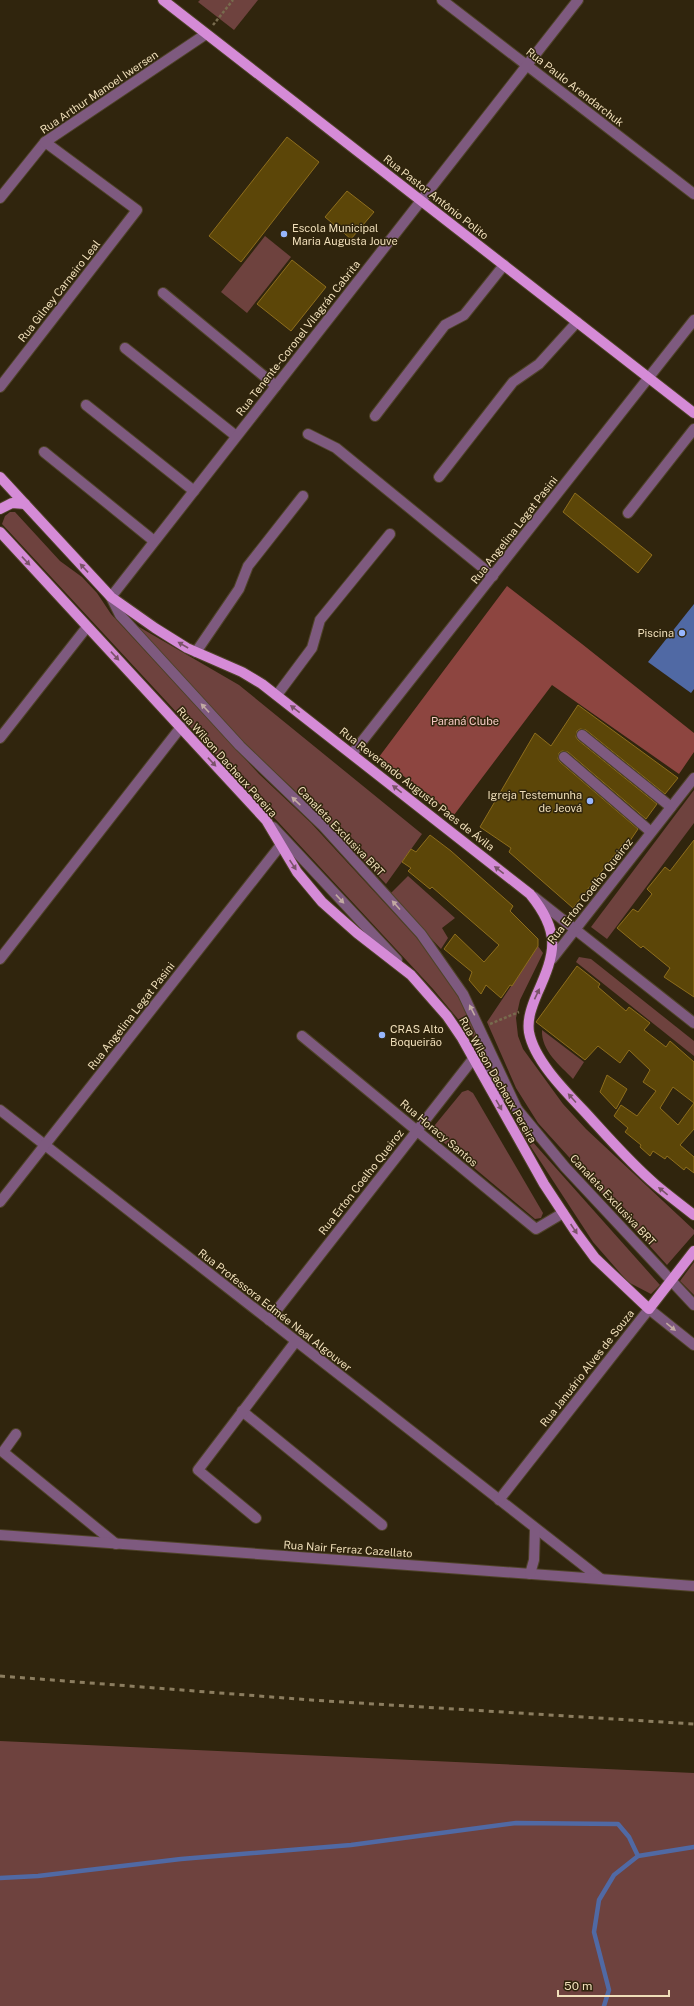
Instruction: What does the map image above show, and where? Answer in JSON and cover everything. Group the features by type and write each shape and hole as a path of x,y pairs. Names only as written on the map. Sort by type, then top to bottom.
{"main road":[{"name":"Rua Pastor Antônio Polito","path":"163,0 694,413"},
{"path":"0,477 111,597"},
{"path":"0,509 12,503 25,504"},
{"name":"Rua Wilson Dacheux Pereira","path":"0,532 266,820 280,846 308,887 322,902 357,933 411,975 447,1016 540,1177 563,1213 595,1258 649,1309"},
{"name":"Rua Reverendo Augusto Paes de Ávila","path":"111,597 155,628 196,652 253,678 277,695 530,894"},
{"path":"530,894 540,906 550,927 553,942 552,959"},
{"name":"Rua Erton Coelho Queiroz","path":"552,959 532,1006 529,1017 529,1031 538,1055 571,1096 636,1166 656,1185 694,1215"},
{"name":"Rua Januário Alves de Souza","path":"649,1309 694,1251"}],"street":[{"name":"Rua Paulo Arendarchuk","path":"442,0 694,194"},
{"name":"Rua Tenente-Coronel Vilagrán Cabrita","path":"111,597 578,0"},
{"name":"Rua Arthur Manoel Iwersen","path":"0,198 45,142 206,34"},
{"name":"Rua Gilney Carneiro Leal","path":"0,387 137,210 45,142"},
{"path":"375,416 445,325 464,314 504,265"},
{"path":"163,293 276,386"},
{"name":"Rua Angelina Legat Pasini","path":"352,754 694,320"},
{"path":"439,476 513,382 539,364 577,322"},
{"path":"125,348 236,436"},
{"path":"86,405 194,491"},
{"path":"628,513 694,429"},
{"path":"308,434 336,448 493,576"},
{"path":"44,452 154,541"},
{"path":"196,652 239,589 248,566 303,496"},
{"path":"277,695 312,648 320,620 390,534"},
{"name":"Canaleta Exclusiva BRT","path":"111,597 120,614 240,746 323,826 413,924 448,970 463,994 481,1028 518,1109"},
{"path":"0,738 87,627"},
{"path":"0,959 181,728"},
{"path":"582,735 671,807"},
{"path":"564,758 651,832"},
{"name":"Rua Erton Coelho Queiroz","path":"552,959 694,778"},
{"path":"266,820 411,975"},
{"name":"Rua Angelina Legat Pasini","path":"0,1202 280,846"},
{"name":"Rua Reverendo Augusto Paes de Ávila","path":"530,894 694,1023"},
{"name":"Rua Horacy Santos","path":"302,1036 536,1229 563,1213"},
{"name":"Canaleta Exclusiva BRT","path":"473,1059 518,1109 565,1167 694,1305"},
{"name":"Rua Erton Coelho Queiroz","path":"269,1320 473,1059"},
{"name":"Rua Professora Edmée Neal Algouver","path":"0,1110 601,1579"},
{"name":"Rua Wilson Dacheux Pereira","path":"649,1309 694,1346"},
{"name":"Rua Januário Alves de Souza","path":"499,1500 649,1309"},
{"path":"256,1518 198,1470 296,1341"},
{"path":"242,1411 382,1525"},
{"path":"16,1434 2,1452 116,1544"},
{"path":"530,1574 534,1560 535,1529"},
{"name":"Rua Nair Ferraz Cazellato","path":"0,1535 694,1586"}],"path":[{"path":"206,34 233,0"},
{"path":"481,1028 532,1006"}],"shaded area":[{"path":"200,0 258,0 234,30 198,2"},
{"path":"265,236 291,257 247,313 221,292"},
{"path":"10,512 15,512 60,561 82,577 97,593 111,614 259,774 311,823 416,937 440,968 462,1003 482,1048 433,989 2,524 5,516"},
{"path":"134,624 239,685 422,834 386,884 318,812 247,746"},
{"path":"694,790 694,823 607,939 591,927"},
{"path":"408,876 455,918 442,928 448,938 441,949 390,894"},
{"path":"538,946 543,953 520,1000 516,1018 518,1036 523,1049 563,1104 586,1129 694,1230 694,1234 667,1265 538,1123 516,1088 487,1022"},
{"path":"579,957 591,959 694,1041 694,1056 576,962"},
{"path":"542,1030 584,1062 573,1079 557,1063 548,1051 543,1038"},
{"path":"468,1090 473,1093 543,1213 541,1218 535,1219 430,1131 462,1092"},
{"path":"514,1121 660,1285 651,1294 628,1282 593,1242"},
{"path":"694,1262 694,1295 680,1281"},
{"path":"0,1741 694,1773 694,2006 0,2006"}],"green space":[{"name":"Paraná Clube","path":"507,586 694,733 694,752 679,774 552,685 454,815 379,757"}],"water":[{"name":"Piscina","path":"694,604 694,689 691,693 648,662"}],"building":[{"path":"287,137 319,162 241,262 209,236"},
{"path":"347,191 374,212 351,239 325,217"},
{"path":"292,260 326,287 291,331 257,304"},
{"path":"575,493 652,555 638,573 563,512"},
{"path":"578,705 678,778 665,794 586,730 580,729 577,731 576,737 578,740 657,804 646,819 568,752 562,751 559,753 558,759 560,762 638,829 625,848 622,845 573,908 509,852 511,848 480,827 535,733 551,746"},
{"path":"430,835 451,851 513,906 510,911 538,939 538,946 512,986 510,985 501,998 486,985 481,994 469,980 472,972 444,949 455,934 484,962 499,945 432,887 430,889 408,871 411,868 402,862 411,849 416,852"},
{"path":"694,840 694,997 664,977 670,968 643,946 641,948 617,928 633,909 638,912 652,894 647,889 665,867 670,871"},
{"path":"577,966 600,984 598,987 626,1011 629,1007 650,1023 644,1030 666,1047 670,1041 694,1062 694,1103 694,1129 680,1145 694,1157 694,1173 686,1167 684,1170 667,1156 665,1159 653,1151 650,1156 640,1147 641,1145 625,1132 628,1128 614,1116 621,1105 637,1116 656,1091 643,1082 650,1070 629,1050 620,1063 598,1046 585,1060 536,1022","holes":["673,1087 694,1103 678,1125 660,1108"]},
{"path":"607,1075 627,1089 616,1109 600,1092"}],"waterway":[{"path":"0,1878 38,1876 181,1859 351,1845 516,1823 618,1824 629,1837 638,1856"},
{"path":"604,2006 609,1990 594,1932 599,1900 614,1875 638,1856 694,1847"}],"railway":[{"path":"0,1676 311,1700 694,1724"}],"place":[{"name":"Escola Municipal Maria Augusta Jouve","path":"284,234"},
{"name":"Piscina","path":"682,633"},
{"name":"Igreja Testemunha de Jeová","path":"590,801"},
{"name":"CRAS Alto Boqueirão","path":"382,1035"}]}
